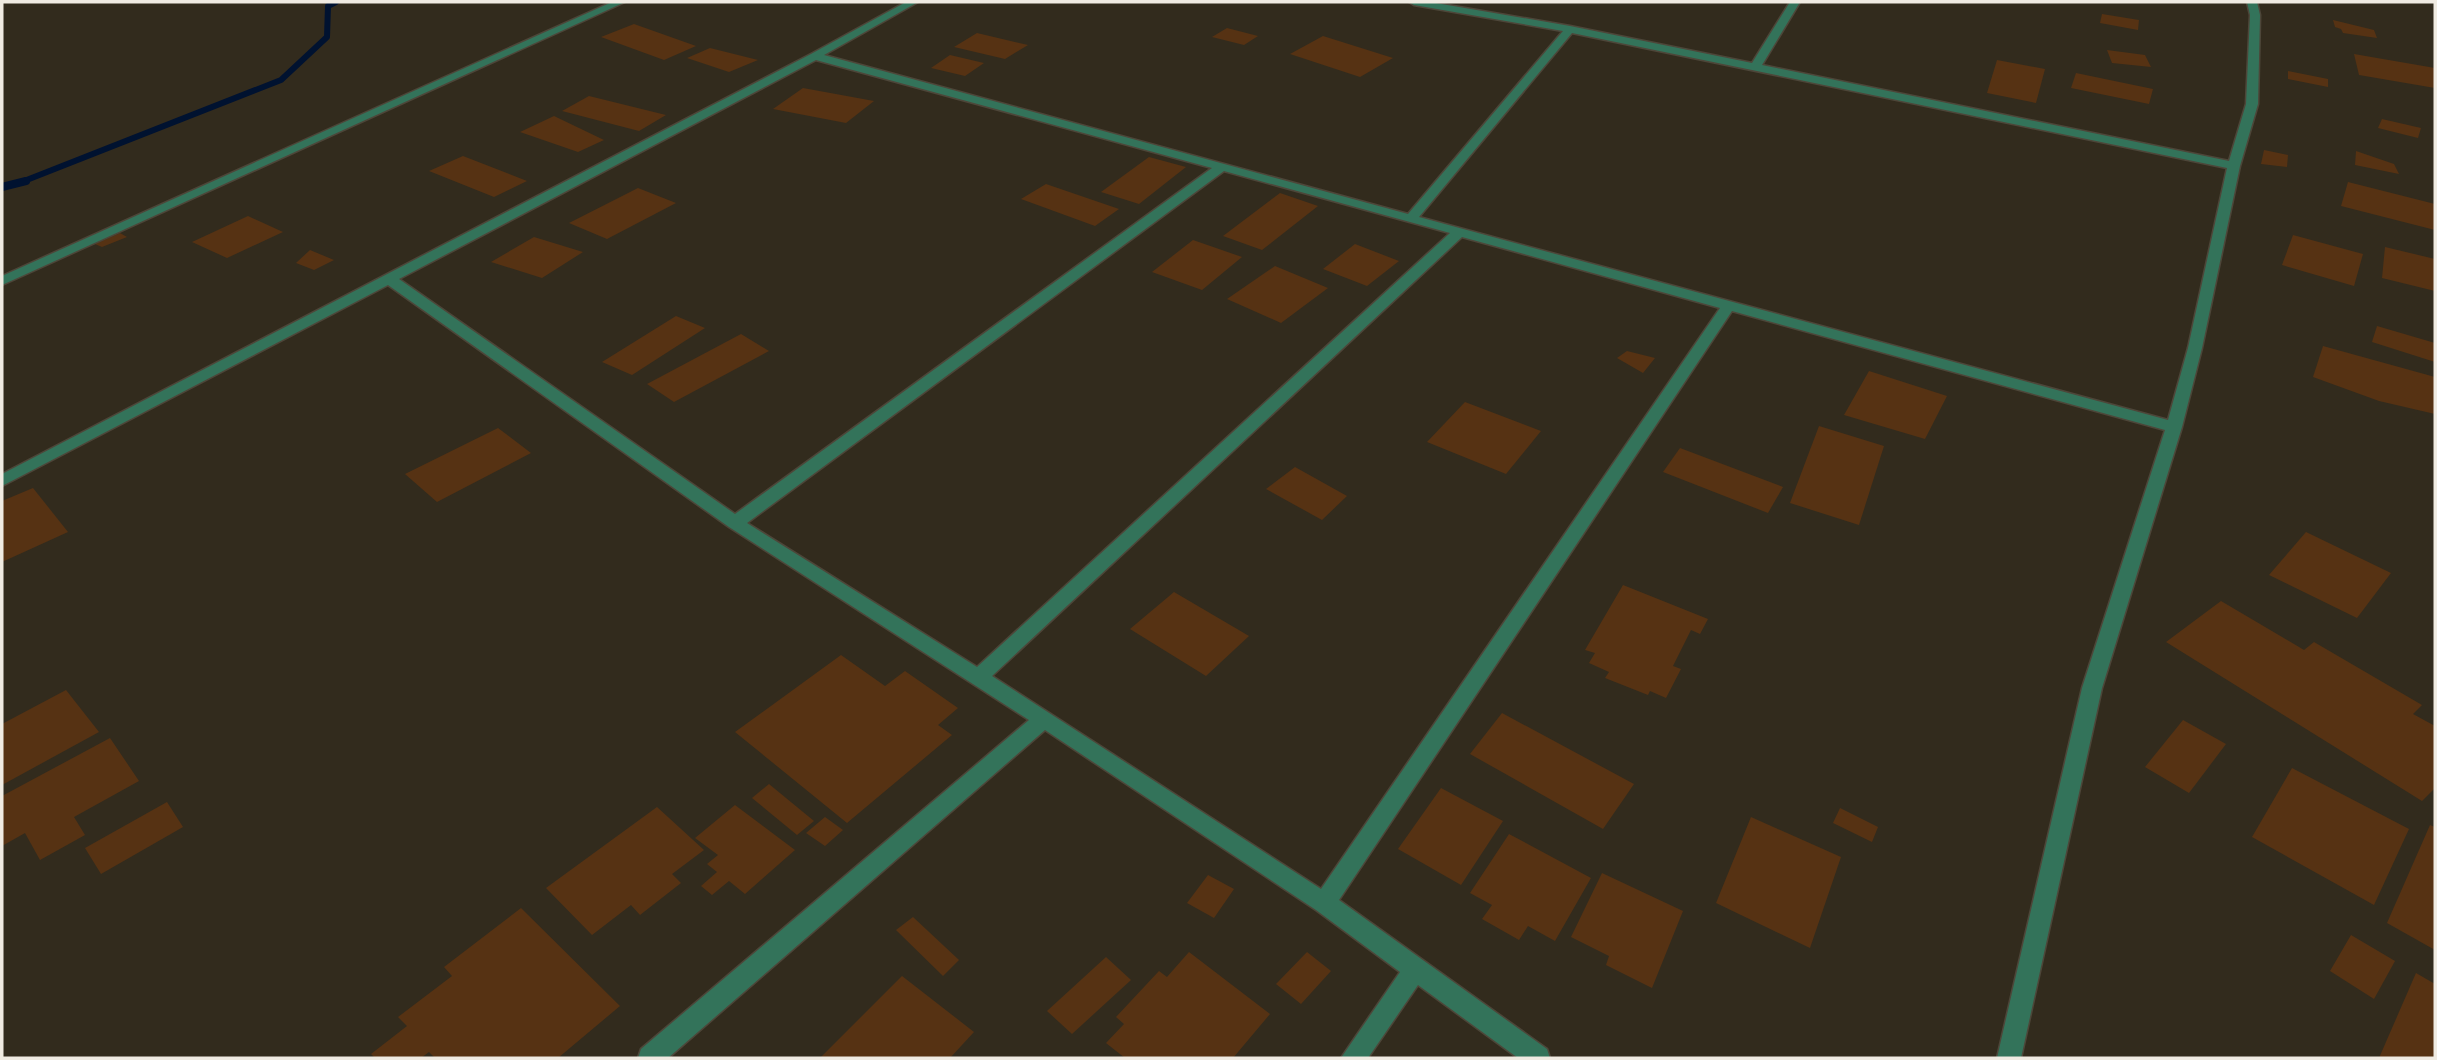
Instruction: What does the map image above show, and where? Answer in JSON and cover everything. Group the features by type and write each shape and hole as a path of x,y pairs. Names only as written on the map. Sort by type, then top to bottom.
{"street":[{"path":"2,281 620,2"},
{"path":"2,481 815,56 913,2"},
{"path":"1414,2 1570,29 2234,166"},
{"path":"1755,67 1795,2"},
{"path":"2009,1058 2092,688 2174,427 2195,348 2234,166 2252,104 2255,15 2252,2"},
{"path":"1410,219 1570,29"},
{"path":"815,56 2174,427"},
{"path":"735,523 1222,167"},
{"path":"978,677 1460,232"},
{"path":"389,279 735,523 1044,719 1324,903 1538,1058"},
{"path":"1324,903 1728,306"},
{"path":"650,1058 1044,719"},
{"path":"1353,1058 1416,969"}],"building":[{"path":"2102,14 2139,20 2138,30 2100,23"},
{"path":"2333,20 2374,30 2377,38 2343,33 2335,27"},
{"path":"634,24 696,46 664,60 601,37"},
{"path":"1227,28 1258,36 1244,45 1212,37"},
{"path":"977,33 1028,45 1005,59 954,47"},
{"path":"1323,36 1393,58 1360,77 1290,54"},
{"path":"710,48 758,60 729,72 687,58"},
{"path":"2107,50 2145,55 2151,67 2112,63"},
{"path":"2354,54 2435,68 2435,88 2359,75"},
{"path":"950,55 984,63 965,76 931,68"},
{"path":"1997,60 2045,69 2036,103 1987,93"},
{"path":"2288,71 2328,79 2328,87 2288,79"},
{"path":"2076,73 2153,89 2149,104 2071,88"},
{"path":"803,88 874,101 846,123 773,109"},
{"path":"589,96 666,115 639,131 562,111"},
{"path":"554,116 604,140 578,152 520,132"},
{"path":"2382,119 2421,128 2418,138 2378,128"},
{"path":"2264,150 2288,155 2287,167 2261,164"},
{"path":"2356,151 2394,164 2399,174 2355,165"},
{"path":"463,156 527,181 494,197 429,171"},
{"path":"1149,157 1186,167 1139,204 1101,192"},
{"path":"2348,182 2435,204 2435,230 2341,206"},
{"path":"1046,184 1119,209 1095,226 1021,199"},
{"path":"638,188 676,203 607,239 569,223"},
{"path":"1280,193 1318,206 1262,250 1223,236"},
{"path":"248,216 283,232 227,258 192,242"},
{"path":"120,233 127,237 102,247 95,244"},
{"path":"2293,235 2363,254 2354,286 2282,265"},
{"path":"534,237 583,252 542,278 491,262"},
{"path":"1193,240 1242,257 1202,290 1152,272"},
{"path":"1355,244 1399,261 1367,286 1323,269"},
{"path":"2385,247 2435,259 2435,291 2382,278"},
{"path":"310,250 334,260 314,270 296,263"},
{"path":"1275,266 1328,288 1281,323 1227,299"},
{"path":"676,316 705,328 632,375 602,362"},
{"path":"2377,326 2435,343 2435,362 2372,342"},
{"path":"741,334 769,351 674,402 647,384"},
{"path":"2323,346 2435,377 2435,414 2379,401 2313,377"},
{"path":"1627,351 1655,358 1643,373 1617,358"},
{"path":"1869,371 1947,396 1925,439 1844,415"},
{"path":"1465,402 1541,431 1506,474 1427,442"},
{"path":"1819,426 1884,446 1859,525 1790,503"},
{"path":"498,428 531,453 437,502 405,474"},
{"path":"1680,448 1783,487 1768,513 1663,472"},
{"path":"1295,467 1347,496 1322,520 1266,489"},
{"path":"33,488 68,532 2,562 2,501"},
{"path":"2306,532 2391,573 2357,618 2269,575"},
{"path":"1623,585 1708,619 1700,634 1691,630 1673,666 1681,669 1666,698 1650,691 1648,695 1605,678 1609,672 1589,663 1595,653 1585,650"},
{"path":"1174,592 1249,636 1206,676 1130,629"},
{"path":"2221,601 2304,650 2314,642 2422,705 2413,714 2435,726 2435,788 2422,801 2166,642"},
{"path":"841,655 885,686 905,671 958,708 938,725 952,735 847,823 735,732"},
{"path":"66,690 99,732 2,785 2,724"},
{"path":"1502,713 1634,784 1603,829 1470,754"},
{"path":"2183,720 2226,744 2189,793 2145,767"},
{"path":"110,738 139,781 74,817 85,835 40,860 25,833 2,846 2,796"},
{"path":"2292,768 2409,829 2374,905 2252,837"},
{"path":"769,784 814,821 797,835 752,798"},
{"path":"1441,788 1503,821 1461,885 1398,849"},
{"path":"167,802 183,827 101,874 85,848"},
{"path":"735,805 795,850 745,894 729,881 712,895 701,886 717,872 707,864 718,855 695,838"},
{"path":"657,807 704,850 672,874 681,883 640,915 631,905 592,935 546,888"},
{"path":"1840,808 1878,827 1872,842 1833,823"},
{"path":"825,817 843,830 825,846 806,833"},
{"path":"1751,817 1841,857 1810,948 1716,903"},
{"path":"2430,825 2435,827 2435,950 2387,923"},
{"path":"1509,834 1591,878 1555,941 1528,926 1519,940 1482,919 1492,905 1470,893"},
{"path":"1602,873 1683,911 1652,988 1606,965 1609,956 1571,937"},
{"path":"1208,875 1234,889 1214,918 1187,903"},
{"path":"521,908 620,1006 558,1058 435,1058 429,1052 421,1058 375,1058 371,1054 407,1026 398,1017 452,976 444,967"},
{"path":"913,917 959,960 943,976 896,930"},
{"path":"2351,935 2395,961 2374,999 2330,971"},
{"path":"1189,952 1270,1014 1233,1058 1125,1058 1106,1043 1124,1024 1116,1017 1159,971 1167,977"},
{"path":"1307,952 1331,971 1301,1004 1276,984"},
{"path":"1106,957 1131,980 1072,1034 1047,1011"},
{"path":"2416,973 2435,984 2435,1058 2379,1058"},
{"path":"902,976 974,1032 950,1058 820,1058"}],"waterway":[{"path":"21,182 281,80 327,37 328,6 336,2"},
{"path":"21,182 26,181"},
{"path":"2,187 21,182"}]}
